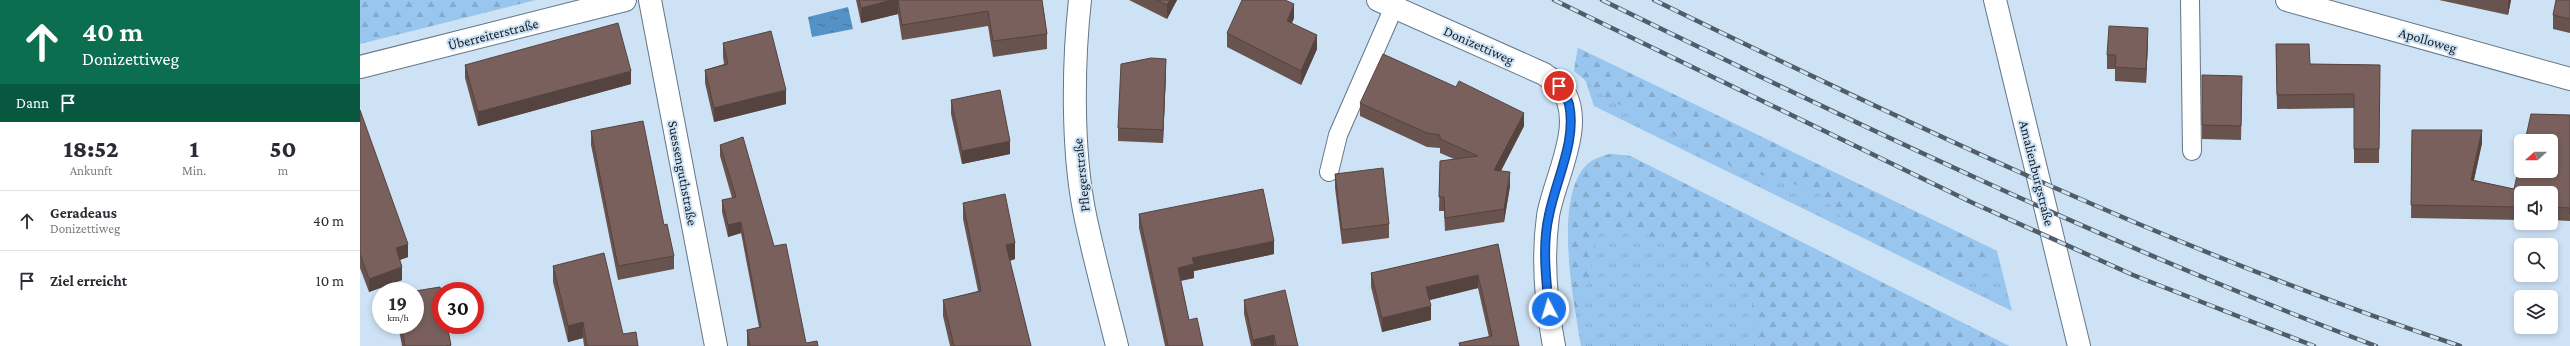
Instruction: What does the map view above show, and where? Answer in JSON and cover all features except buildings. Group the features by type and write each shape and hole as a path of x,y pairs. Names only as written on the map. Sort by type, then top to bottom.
{"street":[{"name":"Überreiterstraße","path":"360,67 625,0"},
{"name":"Suessenguthstraße","path":"650,0 716,346"},
{"name":"Pflegerstraße","path":"1080,0 1075,54 1077,140 1084,208 1117,346"},
{"name":"Amalienburgstraße","path":"1995,0 2079,346"},
{"name":"Apolloweg","path":"2286,0 2570,79"},
{"name":"Donizettiweg","path":"1386,4 1544,74 1559,86 1568,103 1571,122 1567,151 1548,216 1545,265 1554,346"}],"lane":[{"path":"2190,0 2192,151"},
{"path":"1329,172 1338,135 1386,4"}],"green space":[{"path":"360,0 536,0 360,44"},
{"path":"1578,48 1997,251 2012,311 1594,106 1585,79 1574,71"},
{"path":"1578,48 1997,251 1988,266 1971,278 1949,279 1854,233 1819,191 1733,167 1604,96 1574,71"},
{"path":"1610,154 1630,156 2009,346 1581,346 1571,281 1568,229 1570,205 1575,185 1584,168 1593,160"},
{"path":"1610,154 1630,156 2009,346 1755,346 1751,288 1658,238 1599,224 1590,274 1576,315 1571,281 1568,239 1568,218 1571,199 1576,182 1584,168 1593,160"}],"water":[{"path":"848,7 853,29 812,37 808,17"}],"railway":[{"path":"1554,0 1973,203 2133,275 2314,346"},
{"path":"1602,0 1889,138 1985,182 2179,267 2277,308 2376,346"},
{"path":"1654,0 1852,95 2153,230 2254,271 2357,310 2460,346"}],"route":[{"path":"1549,309 1545,265 1548,216 1567,151 1571,122 1568,103 1559,86"}]}
